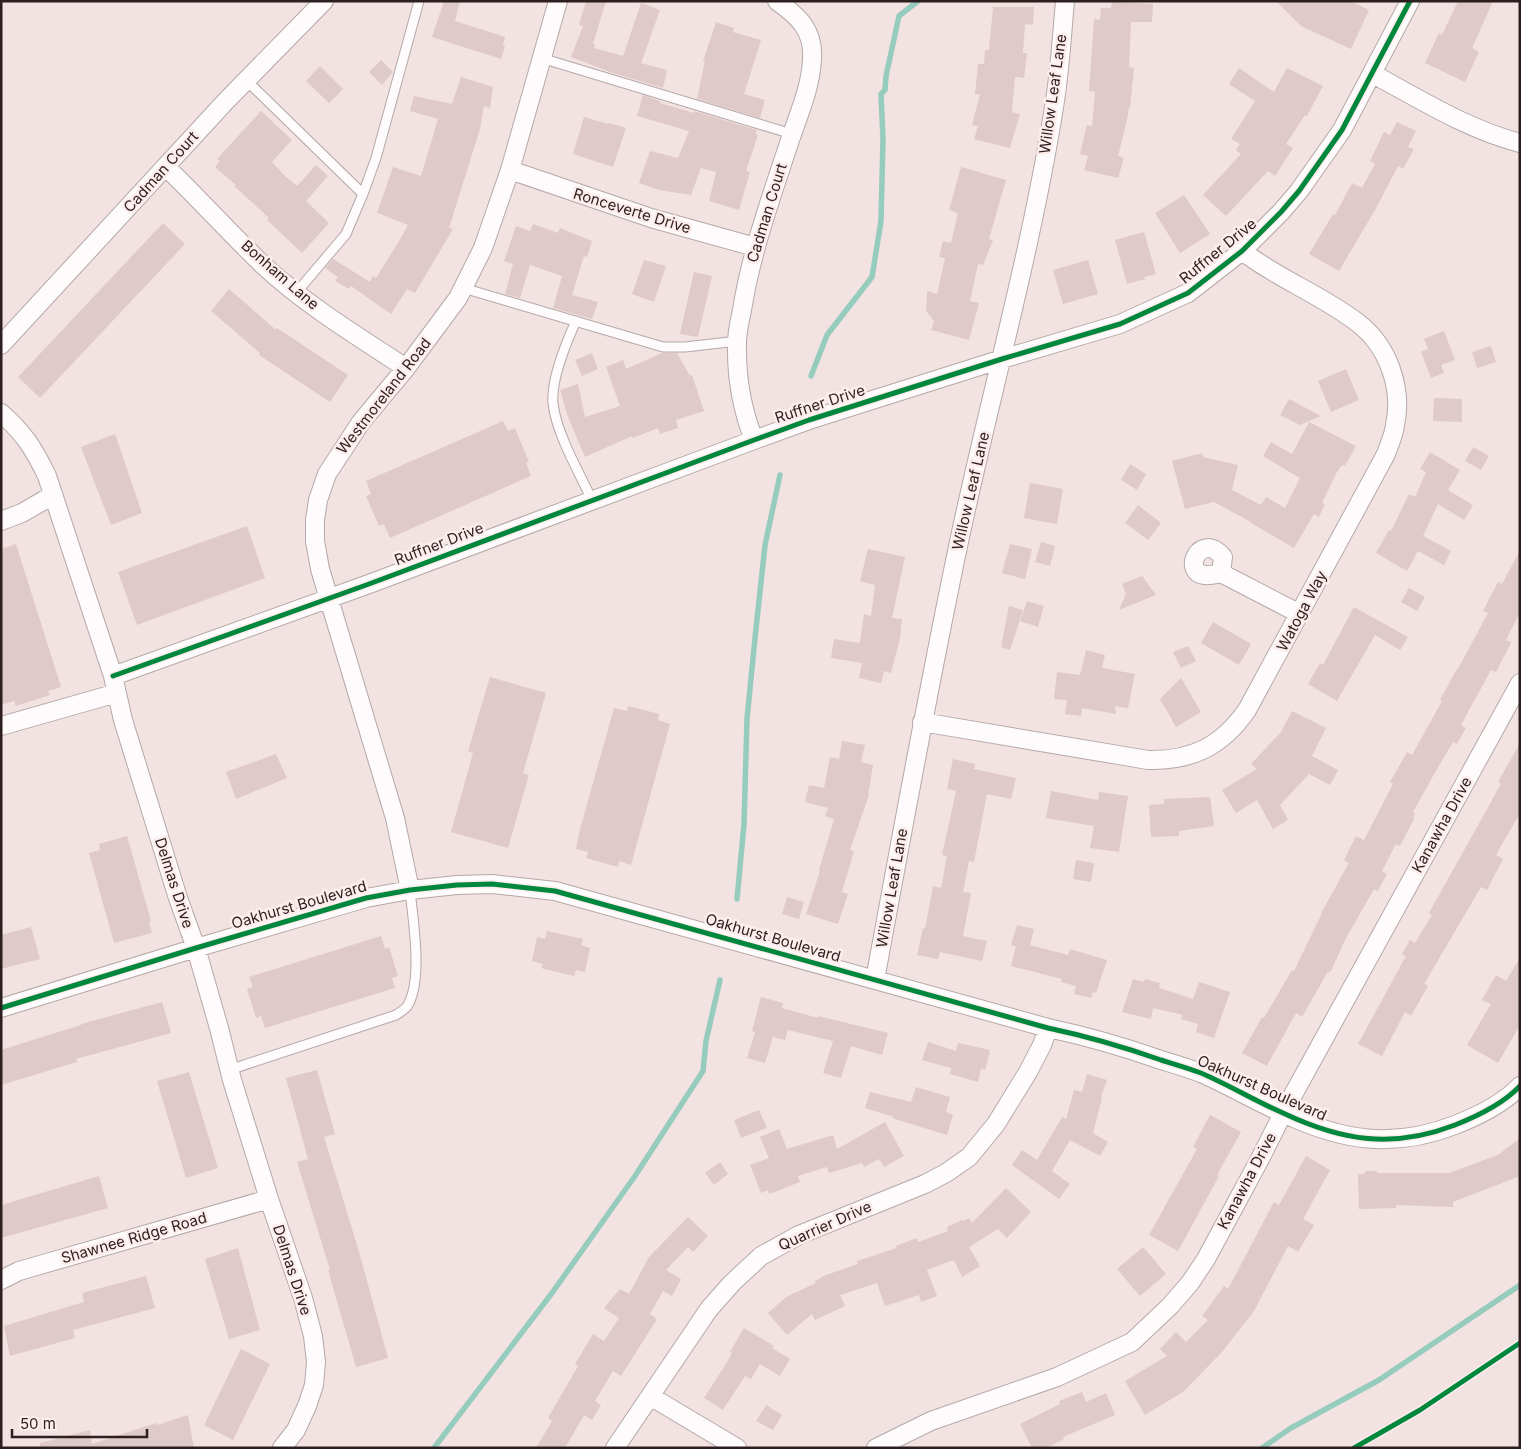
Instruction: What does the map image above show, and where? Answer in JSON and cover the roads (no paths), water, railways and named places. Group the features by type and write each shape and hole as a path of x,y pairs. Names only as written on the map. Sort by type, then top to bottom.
{"street":[{"name":"Cadman Court","path":"1,345 225,102 324,1"},
{"name":"Westmoreland Road","path":"410,890 396,818 320,569 315,541 315,520 318,500 327,474 340,451 452,306 483,248 510,170 558,1"},
{"name":"Cadman Court","path":"754,440 742,400 736,350 746,282 755,248 806,91 812,58 809,34 796,15 777,1"},
{"name":"Willow Leaf Lane","path":"875,980 922,722 960,535 1002,359 1045,158 1055,98 1065,1"},
{"name":"Ruffner Drive","path":"1,726 115,684 329,597 369,584 754,440 810,420 1128,320 1188,293 1242,251 1299,191 1342,130 1410,1"},
{"path":"1373,74 1465,124 1496,137 1520,143"},
{"name":"Bonham Lane","path":"166,167 263,264 296,292 367,343 406,368"},
{"name":"Ronceverte Drive","path":"510,170 651,218 755,248"},
{"name":"Watoga Way","path":"922,722 1148,760 1181,759 1210,746 1236,727 1300,614 1386,454 1395,426 1397,404 1395,380 1381,349 1359,324 1326,302 1280,278 1242,251"},
{"name":"Delmas Drive","path":"1,413 16,426 32,446 47,476 115,684 123,720 178,898 196,948 229,1070 269,1199 303,1298 313,1336 316,1362 314,1385 296,1430 282,1448"},
{"path":"1,521 22,513 53,495"},
{"path":"1221,573 1300,614"},
{"name":"Kanawha Drive","path":"876,1448 931,1421 1057,1377 1132,1342 1170,1306 1190,1283 1206,1259 1262,1157 1283,1113 1520,682"},
{"name":"Oakhurst Boulevard","path":"1,1008 366,898 457,884 492,884 556,891 1048,1028 1078,1034 1123,1047 1201,1073 1312,1126 1343,1134 1374,1139 1402,1139 1434,1133 1463,1122 1489,1109 1511,1096 1520,1086"},
{"name":"Quarrier Drive","path":"615,1448 710,1309 732,1283 761,1256 799,1235 925,1184 946,1173 969,1157 996,1124 1028,1072 1042,1045 1048,1028"},
{"name":"Shawnee Ridge Road","path":"1,1280 19,1271 269,1199"},
{"path":"650,1396 737,1448"}],"lane":[{"path":"296,292 346,234 363,194 376,158 419,1"},
{"path":"541,58 792,134"},
{"path":"246,80 363,194"},
{"path":"463,288 664,347 685,347 738,341"},
{"path":"576,321 563,350 553,402 560,430 592,500"},
{"path":"229,1070 396,1015 407,1006 415,982 416,950 410,890"}],"waterway":[{"path":"811,376 827,335 872,277 881,221 883,139 881,94 885,90 886,76 899,16 918,1"},
{"path":"737,899 744,824 747,719 755,638 765,545 780,475"},
{"path":"434,1448 552,1293 635,1176 703,1071 706,1041 720,980"},
{"path":"1262,1448 1291,1428 1379,1380 1520,1285"}]}
